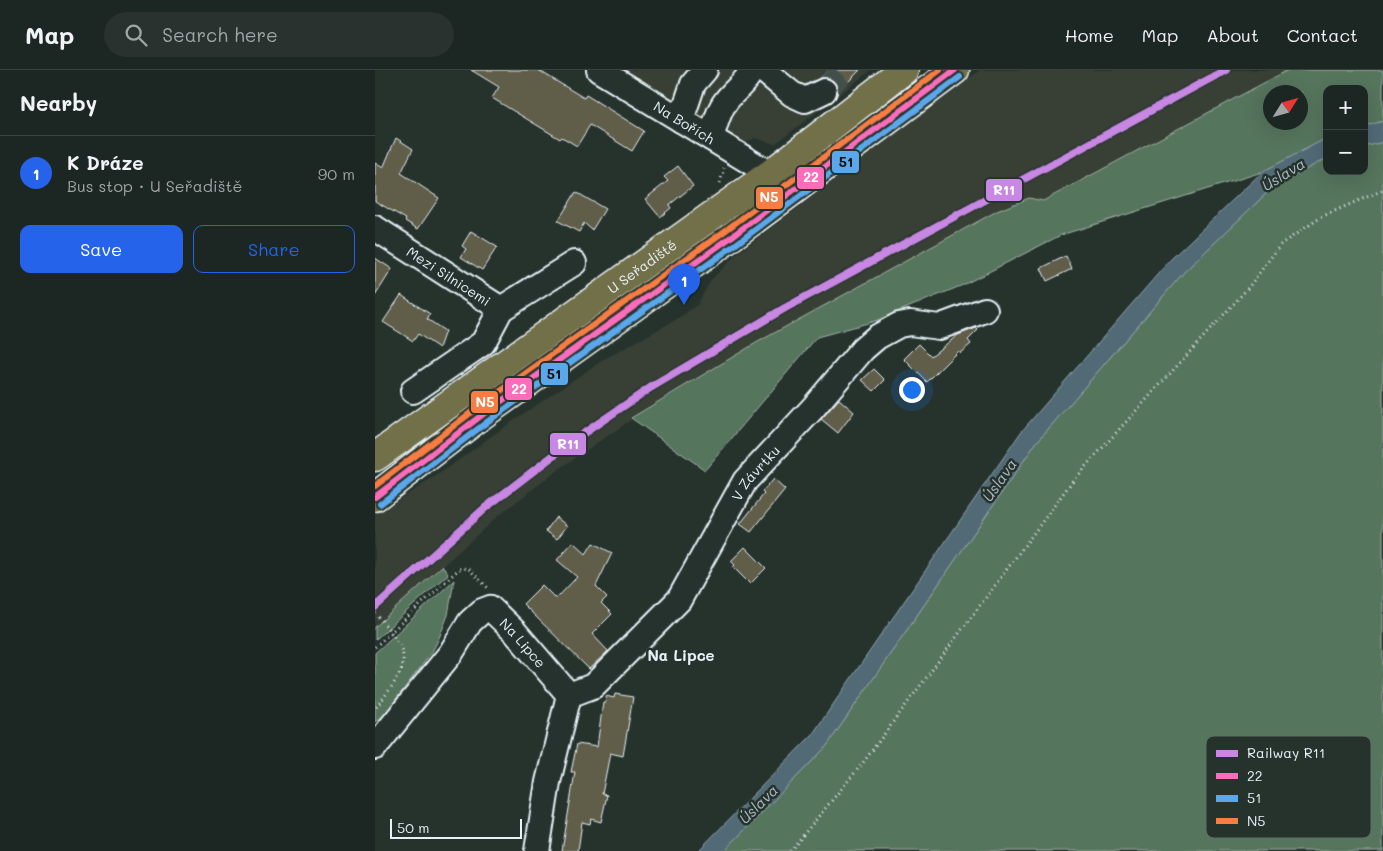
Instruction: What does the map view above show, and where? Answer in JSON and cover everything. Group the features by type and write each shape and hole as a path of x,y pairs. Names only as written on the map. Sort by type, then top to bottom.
{"main road":[{"name":"U Seřadiště","path":"375,457 770,174 904,70"},
{"name":"U Seřadiště","path":"375,497 482,415 741,230 955,70"}],"street":[{"name":"Na Bořích","path":"599,70 770,174"},
{"path":"711,138 723,105 752,70"},
{"path":"763,70 792,94 805,100 824,91"},
{"path":"681,120 693,84 721,75"},
{"path":"711,138 707,106 721,75"},
{"name":"Mezi Silnicemi","path":"375,228 501,309 574,263"},
{"path":"413,391 483,343 501,309"},
{"name":"V Závrtku","path":"569,695 593,686 679,600 745,481 813,408 863,348 877,337 899,325 910,323 939,327 985,310"},
{"name":"Na Lipce","path":"375,747 451,653 470,622 482,611 490,608 515,632 569,695"},
{"path":"537,851 548,782 569,695"}],"path":[{"path":"790,851 861,764 1073,479 1248,288 1281,244 1323,216 1383,190"},
{"path":"375,647 452,573 463,568 472,572 499,600 490,608"},
{"path":"375,613 398,640 404,657 403,669 398,679 375,709"}],"shaded area":[{"path":"613,70 871,70 775,144 755,138 738,146"},
{"path":"980,70 1288,70 1043,201 1028,198 669,394 559,469 499,515 375,627 375,514 432,479 603,360 679,318 697,305 711,280 737,254"}],"green space":[{"path":"1288,70 1383,70 1383,121 1368,126 1368,85 1323,85 1323,140 1262,172 1061,235 963,285 875,321 817,337 705,470 631,418 756,343 997,211 1029,198 1043,201"},
{"path":"1383,142 1383,851 724,851 826,747 1036,443 1184,272 1273,187 1323,160 1323,175 1368,175 1368,146"},
{"path":"442,566 448,574 375,640 375,627"},
{"path":"454,580 448,615 432,652 384,715 375,722 375,653"}],"water":[{"path":"1383,121 1383,142 1368,146 1368,126"},
{"name":"Úslava","path":"1323,140 1323,160 1273,187 1184,272 1036,443 826,747 724,851 698,851 812,735 1021,432 1170,260 1262,172"}],"building":[{"path":"471,70 538,70 584,98 586,95 644,131 632,151 590,125 577,146 562,137 560,139 492,98 499,87"},
{"path":"828,70 860,70 837,93 837,86 832,80 820,78"},
{"path":"396,138 413,149 401,173 439,198 418,229 405,221 406,219 375,201 375,163 383,168"},
{"path":"678,166 693,186 669,205 671,208 660,217 645,199 668,181 664,177"},
{"path":"576,192 605,209 592,230 584,223 579,232 558,221"},
{"path":"471,231 497,247 482,270 461,257 466,249 462,246"},
{"path":"1066,256 1072,269 1047,281 1041,268"},
{"path":"375,258 392,269 375,296"},
{"path":"401,295 430,314 427,319 445,331 439,348 418,334 413,341 383,322"},
{"path":"976,328 978,330 968,340 971,344 960,353 958,351 927,382 904,359 919,344 931,356 958,335"},
{"path":"874,369 885,380 874,391 862,380"},
{"path":"839,399 854,412 838,433 821,419"},
{"path":"773,479 785,490 751,532 740,524 764,494 762,492"},
{"path":"556,517 567,526 557,539 546,531"},
{"path":"573,542 586,554 593,543 612,553 596,586 607,597 601,603 612,614 592,634 608,651 589,669 523,604 542,585 556,599 577,577 557,560"},
{"path":"745,547 766,568 750,584 733,567 735,565 731,561"},
{"path":"615,694 633,697 623,756 610,753 602,794 607,795 601,822 591,819 590,824 582,822 578,851 562,851 575,772 571,772 577,744 597,747 603,702 605,702 606,696 614,698"}],"tunnel":[{"path":"824,91 844,70"}],"rail line":[{"name":"R11","path":"375,607 485,508 571,442 650,388 785,308 1226,70"}],"transit line":[{"name":"N5","path":"375,486 477,408 722,233 940,70"},
{"name":"22","path":"375,497 482,415 727,240 955,70"},
{"name":"51","path":"380,504 487,422 732,247 960,77"}],"place":[{"name":"K Dráze","path":"684,305"}],"district":[{"name":"Na Lipce","path":"681,655"}]}
